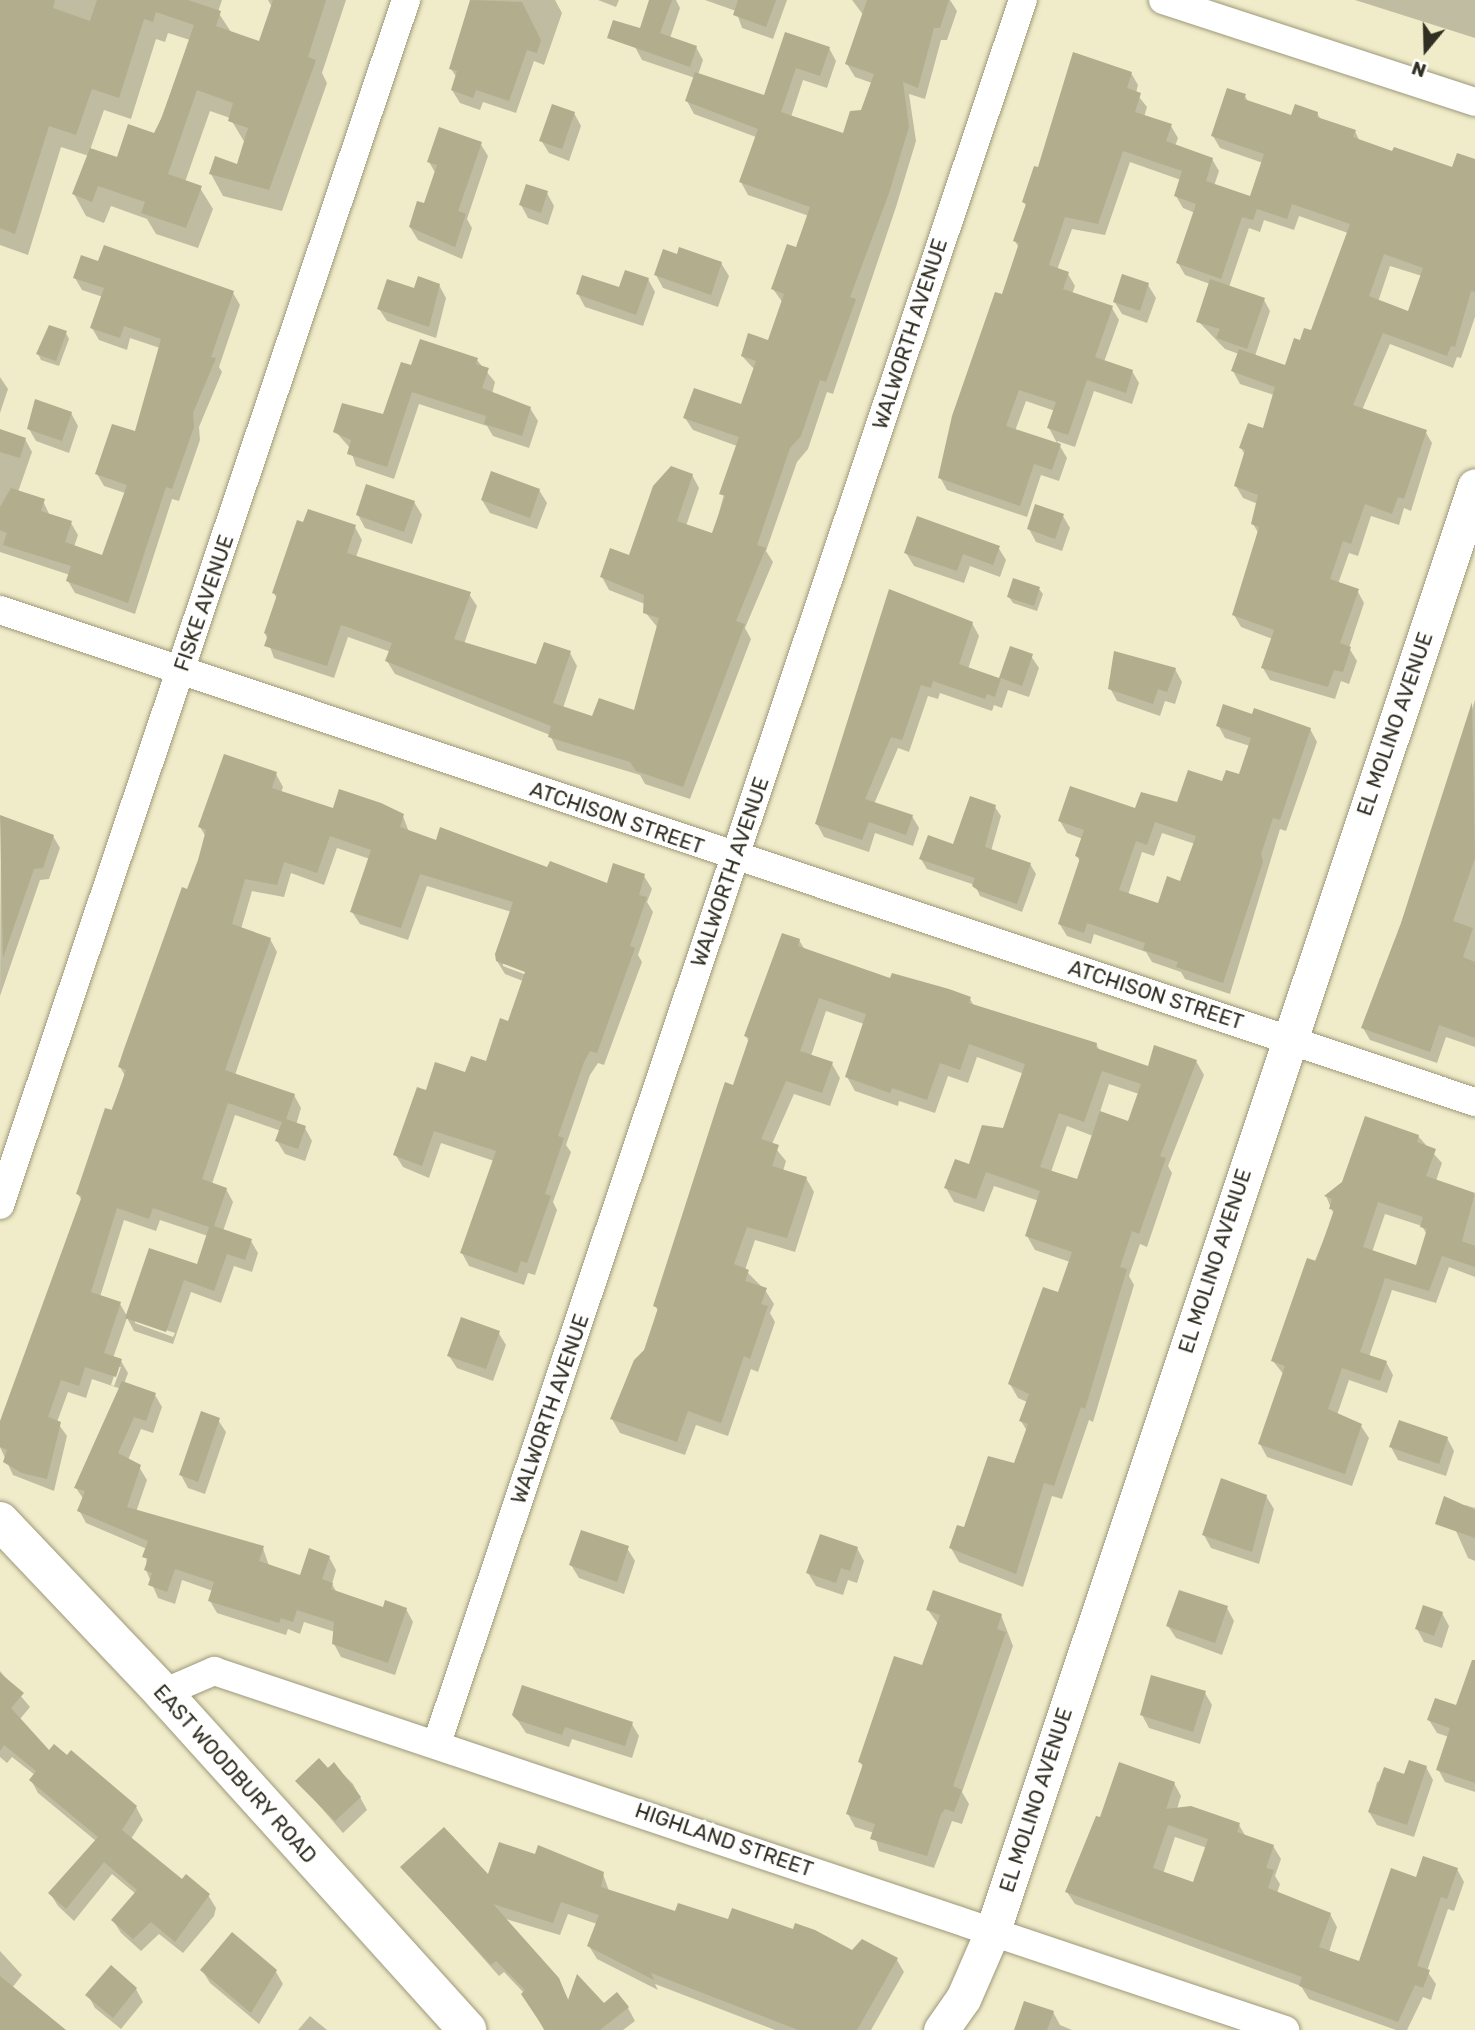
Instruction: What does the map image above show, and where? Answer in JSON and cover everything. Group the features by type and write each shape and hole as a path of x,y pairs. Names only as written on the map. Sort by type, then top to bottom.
{"main road":[{"name":"EAST WOODBURY ROAD","path":"0,1521 163,1693 467,2030"}],"street":[{"name":"FISKE AVENUE","path":"0,1205 406,0"},
{"name":"WALWORTH AVENUE","path":"437,1743 1023,0"},
{"path":"1163,0 1475,102"},
{"name":"EL MOLINO AVENUE","path":"941,2030 963,1999 993,1930 1289,1038 1474,496"},
{"name":"ATCHISON STREET","path":"0,610 735,858 1289,1038 1475,1102"},
{"name":"HIGHLAND STREET","path":"163,1693 214,1671 437,1743 1285,2030"}],"building":[{"path":"0,0 55,0 53,8 90,21 97,0 188,0 221,11 216,26 259,41 273,0 326,0 308,57 316,60 269,190 209,174 215,156 237,164 248,128 228,121 233,103 197,90 168,174 202,186 186,228 141,213 145,202 98,186 92,202 72,194 90,148 117,157 128,124 154,133 162,117 194,25 156,12 153,22 144,19 119,98 92,89 76,135 49,126 15,234 0,228"},
{"path":"470,0 522,2 541,40 537,53 527,50 509,101 476,90 473,98 451,90 457,71 449,69"},
{"path":"649,0 672,0 660,33 697,46 690,67 607,38 613,20 640,28"},
{"path":"738,0 776,0 766,27 733,15"},
{"path":"867,0 949,0 940,28 934,28 918,88 903,82 909,127 889,193 850,297 856,299 826,382 820,380 801,436 790,448 757,545 766,548 736,621 745,624 683,787 636,771 630,762 548,737 551,726 385,661 392,643 350,628 341,625 327,666 264,646 268,635 264,633 277,595 272,593 297,520 303,522 308,509 356,525 347,553 471,592 454,639 536,664 544,642 571,651 553,703 592,716 599,698 634,710 659,618 643,613 644,595 600,577 610,548 629,555 653,486 671,466 693,474 677,521 712,533 725,496 719,494 739,437 683,418 694,388 741,404 756,361 741,356 748,333 768,340 784,294 771,289 787,244 796,247 810,207 739,182 758,129 685,101 695,72 764,95 785,32 830,47 820,76 796,68 781,112 843,133 850,111 861,110 874,74 845,64"},
{"path":"1073,52 1132,72 1127,88 1141,93 1135,112 1172,124 1166,141 1213,158 1206,181 1250,196 1264,154 1211,136 1227,88 1246,94 1244,99 1291,115 1295,104 1318,112 1317,117 1356,130 1353,137 1392,151 1394,147 1452,167 1457,153 1475,159 1475,292 1471,291 1455,347 1451,346 1447,356 1383,333 1353,405 1427,430 1404,499 1398,497 1392,514 1365,504 1351,544 1343,541 1330,579 1359,589 1340,643 1351,647 1343,672 1334,670 1328,687 1261,668 1274,630 1232,615 1259,527 1251,524 1258,495 1234,486 1245,450 1239,448 1248,423 1263,428 1275,387 1231,371 1239,349 1285,365 1294,338 1300,340 1304,328 1311,330 1350,224 1292,204 1287,219 1257,209 1253,220 1242,217 1221,279 1176,263 1196,204 1174,196 1182,171 1123,151 1098,224 1065,217 1049,265 1069,272 1063,289 1113,306 1095,357 1133,370 1126,393 1087,380 1068,435 1047,428 1056,402 1019,390 1006,426 1061,444 1052,470 1034,464 1020,506 938,478 952,416 995,292 1002,294 1019,243 1013,241 1026,204 1022,202 1034,166 1038,167","holes":["1384,254 1423,268 1408,311 1369,296"]},
{"path":"552,104 575,112 562,149 539,141"},
{"path":"439,127 482,142 458,211 466,214 455,247 409,227 417,201 424,203 437,165 427,162"},
{"path":"526,184 548,191 541,213 519,205"},
{"path":"104,245 234,291 211,357 216,358 193,413 194,427 172,489 166,487 128,603 66,581 71,566 3,545 7,533 0,530 0,507 11,488 45,499 41,511 72,521 65,542 102,555 127,485 95,474 112,424 135,431 161,339 124,326 120,338 90,328 104,288 73,278 81,255 98,261"},
{"path":"679,247 722,262 711,295 654,275 663,249 677,254"},
{"path":"625,270 649,278 636,315 576,294 582,275 619,287"},
{"path":"1122,274 1149,283 1140,311 1113,302"},
{"path":"418,276 440,284 429,327 377,309 387,279 414,288"},
{"path":"1210,279 1265,298 1247,349 1216,338 1220,329 1196,322"},
{"path":"49,325 67,331 56,361 36,354"},
{"path":"420,339 478,358 476,364 489,368 482,388 531,407 522,436 484,424 486,416 412,392 387,467 347,454 351,440 333,432 342,403 383,414 401,362 411,365"},
{"path":"35,399 72,412 62,441 27,429"},
{"path":"0,429 26,438 20,458 0,452"},
{"path":"491,471 540,489 530,518 481,500"},
{"path":"366,484 415,501 404,532 356,515"},
{"path":"1035,504 1064,514 1055,539 1027,529"},
{"path":"917,516 1000,546 993,565 963,554 957,571 904,553"},
{"path":"1013,578 1040,587 1034,606 1007,597"},
{"path":"889,589 973,622 959,664 999,678 1010,646 1033,654 1022,686 1001,678 995,697 987,694 985,699 933,681 931,688 921,685 902,740 891,737 865,799 913,815 906,835 869,822 862,840 815,824"},
{"path":"1114,651 1176,668 1167,692 1158,689 1153,704 1108,689"},
{"path":"1472,702 1475,858 1453,921 1473,928 1463,957 1475,962 1475,1038 1439,1025 1430,1052 1361,1028 1401,923"},
{"path":"1223,704 1252,714 1254,708 1311,728 1280,820 1273,818 1261,854 1263,862 1223,983 1176,967 1178,962 1143,950 1145,943 1087,923 1084,933 1058,924 1080,858 1075,856 1084,830 1058,821 1070,786 1135,808 1141,792 1177,802 1188,770 1222,781 1226,770 1239,774 1251,738 1216,726","holes":["1155,822 1196,836 1180,881 1167,876 1158,903 1119,890 1136,841 1147,845"]},
{"path":"224,754 277,772 272,788 333,808 339,789 381,803 404,814 400,827 436,840 440,827 547,867 550,861 607,883 613,863 645,874 639,895 647,897 630,946 635,948 597,1053 590,1051 584,1062 558,1136 564,1138 545,1194 551,1196 527,1263 521,1261 517,1273 460,1253 496,1151 434,1131 422,1166 393,1155 417,1087 426,1090 435,1062 465,1072 471,1056 486,1061 500,1018 508,1021 525,972 496,961 495,954 513,902 420,874 401,928 350,912 371,850 330,836 317,873 284,862 277,885 245,879 232,924 271,938 225,1070 295,1094 286,1119 306,1126 298,1149 275,1141 282,1122 228,1103 202,1179 227,1188 214,1226 252,1239 245,1260 227,1254 214,1291 184,1280 166,1332 125,1318 149,1248 197,1264 209,1227 153,1208 149,1219 117,1208 91,1292 121,1302 104,1353 122,1359 116,1377 85,1367 79,1386 61,1380 48,1417 61,1422 47,1479 22,1473 3,1462 7,1450 0,1447 0,1421 82,1196 76,1194 105,1108 112,1110 126,1070 118,1067 124,1049 182,887 187,889 198,860 206,830 198,827"},
{"path":"970,796 996,805 985,847 1031,863 1017,904 979,891 972,886 975,878 919,859 928,835 953,844"},
{"path":"0,815 54,835 43,868 34,869 3,958"},
{"path":"782,933 800,939 798,946 890,978 892,973 949,989 971,997 969,1003 1097,1043 1096,1048 1148,1066 1154,1045 1197,1060 1160,1156 1166,1158 1139,1234 1132,1231 1120,1267 1127,1269 1085,1409 1081,1407 1054,1486 1044,1483 1016,1574 949,1548 957,1525 964,1527 988,1456 1014,1463 1028,1424 1019,1421 1029,1394 1008,1384 1043,1287 1058,1292 1072,1252 1025,1236 1040,1191 986,1172 976,1199 944,1188 955,1159 969,1164 982,1125 1003,1128 1025,1064 969,1044 960,1070 940,1063 927,1100 892,1088 890,1093 845,1077 866,1014 819,998 800,1051 833,1062 822,1093 786,1081 761,1139 779,1145 772,1166 807,1177 787,1238 747,1227 734,1264 749,1270 745,1281 767,1288 761,1304 768,1306 750,1359 744,1356 721,1423 688,1411 677,1442 610,1419 634,1360 644,1350 658,1308 653,1306 725,1082 733,1085 749,1038 744,1036","holes":["1102,1071 1141,1084 1128,1121 1100,1111 1077,1179 1040,1167 1059,1113 1084,1122"]},
{"path":"1365,1116 1419,1135 1417,1142 1436,1149 1426,1176 1475,1193 1462,1241 1475,1246 1475,1267 1442,1256 1429,1291 1385,1278 1360,1352 1387,1361 1380,1381 1342,1368 1328,1409 1362,1424 1345,1474 1258,1444 1285,1366 1271,1361 1307,1258 1316,1261 1334,1210 1329,1209 1332,1199 1324,1196 1342,1182","holes":["1378,1202 1423,1217 1420,1227 1427,1229 1416,1265 1363,1247"]},
{"path":"461,1317 500,1331 486,1369 447,1356"},
{"path":"122,1381 156,1393 146,1421 134,1417 118,1453 141,1465 127,1507 264,1546 259,1561 300,1575 309,1548 330,1556 322,1579 333,1583 331,1589 383,1607 385,1600 407,1608 388,1663 332,1644 334,1622 297,1610 293,1622 281,1618 279,1623 208,1601 214,1582 175,1569 167,1592 148,1585 152,1573 144,1570 148,1559 142,1557 148,1541 77,1511 85,1491 74,1488"},
{"path":"201,1411 220,1418 198,1482 179,1475"},
{"path":"1399,1420 1448,1437 1439,1464 1389,1447"},
{"path":"1221,1478 1267,1495 1252,1552 1202,1535"},
{"path":"1444,1496 1475,1510 1475,1538 1435,1524"},
{"path":"581,1530 629,1546 617,1582 569,1565"},
{"path":"820,1534 858,1547 850,1571 841,1568 836,1583 806,1573"},
{"path":"933,1590 1002,1614 997,1629 1006,1632 953,1786 962,1790 954,1812 945,1809 941,1814 927,1856 870,1839 875,1824 846,1814 863,1764 858,1762 894,1656 922,1665 940,1615 926,1610"},
{"path":"1179,1590 1228,1606 1215,1643 1166,1626"},
{"path":"1423,1605 1443,1612 1434,1636 1415,1629"},
{"path":"1472,1660 1475,1660 1475,1783 1436,1770 1450,1728 1427,1720 1435,1698 1456,1705"},
{"path":"0,1673 24,1693 11,1708 49,1750 54,1744 67,1755 71,1750 137,1806 122,1830 182,1879 186,1874 210,1894 175,1942 151,1922 133,1939 111,1920 137,1890 104,1862 66,1909 48,1893 98,1837 29,1780 36,1771 4,1745 0,1751"},
{"path":"1151,1675 1206,1691 1193,1732 1140,1715"},
{"path":"522,1685 633,1722 625,1746 565,1727 562,1735 517,1720 512,1715"},
{"path":"319,1758 328,1768 334,1762 361,1797 335,1821 295,1781"},
{"path":"1409,1760 1427,1766 1407,1825 1368,1812 1384,1767 1404,1774"},
{"path":"1119,1762 1175,1782 1166,1809 1191,1806 1240,1823 1237,1832 1274,1845 1266,1868 1274,1870 1268,1888 1331,1913 1319,1947 1359,1961 1391,1868 1416,1877 1423,1856 1458,1868 1447,1899 1441,1897 1417,1966 1430,1970 1423,1988 1415,1985 1398,2022 1299,1986 1302,1977 1065,1892 1096,1816 1100,1817","holes":["1168,1825 1208,1839 1193,1882 1153,1868"]},
{"path":"444,1827 488,1874 499,1842 535,1854 538,1845 604,1872 601,1887 675,1911 678,1903 728,1919 732,1908 793,1929 795,1923 815,1930 852,1950 862,1939 898,1958 857,2030 798,2030 651,1973 654,1980 587,1946 599,1915 561,1902 553,1923 493,1904 559,1978 568,2000 577,1974 604,2003 617,1992 629,2007 600,2030 545,2030 521,1994 525,1990 496,1961 491,1965 400,1867"},
{"path":"232,1932 277,1970 251,2013 200,1970"},
{"path":"111,1965 137,1988 113,2018 85,1995"},
{"path":"0,1976 66,2030 0,2030"},
{"path":"1024,2001 1054,2011 1047,2030 1014,2030"}]}
